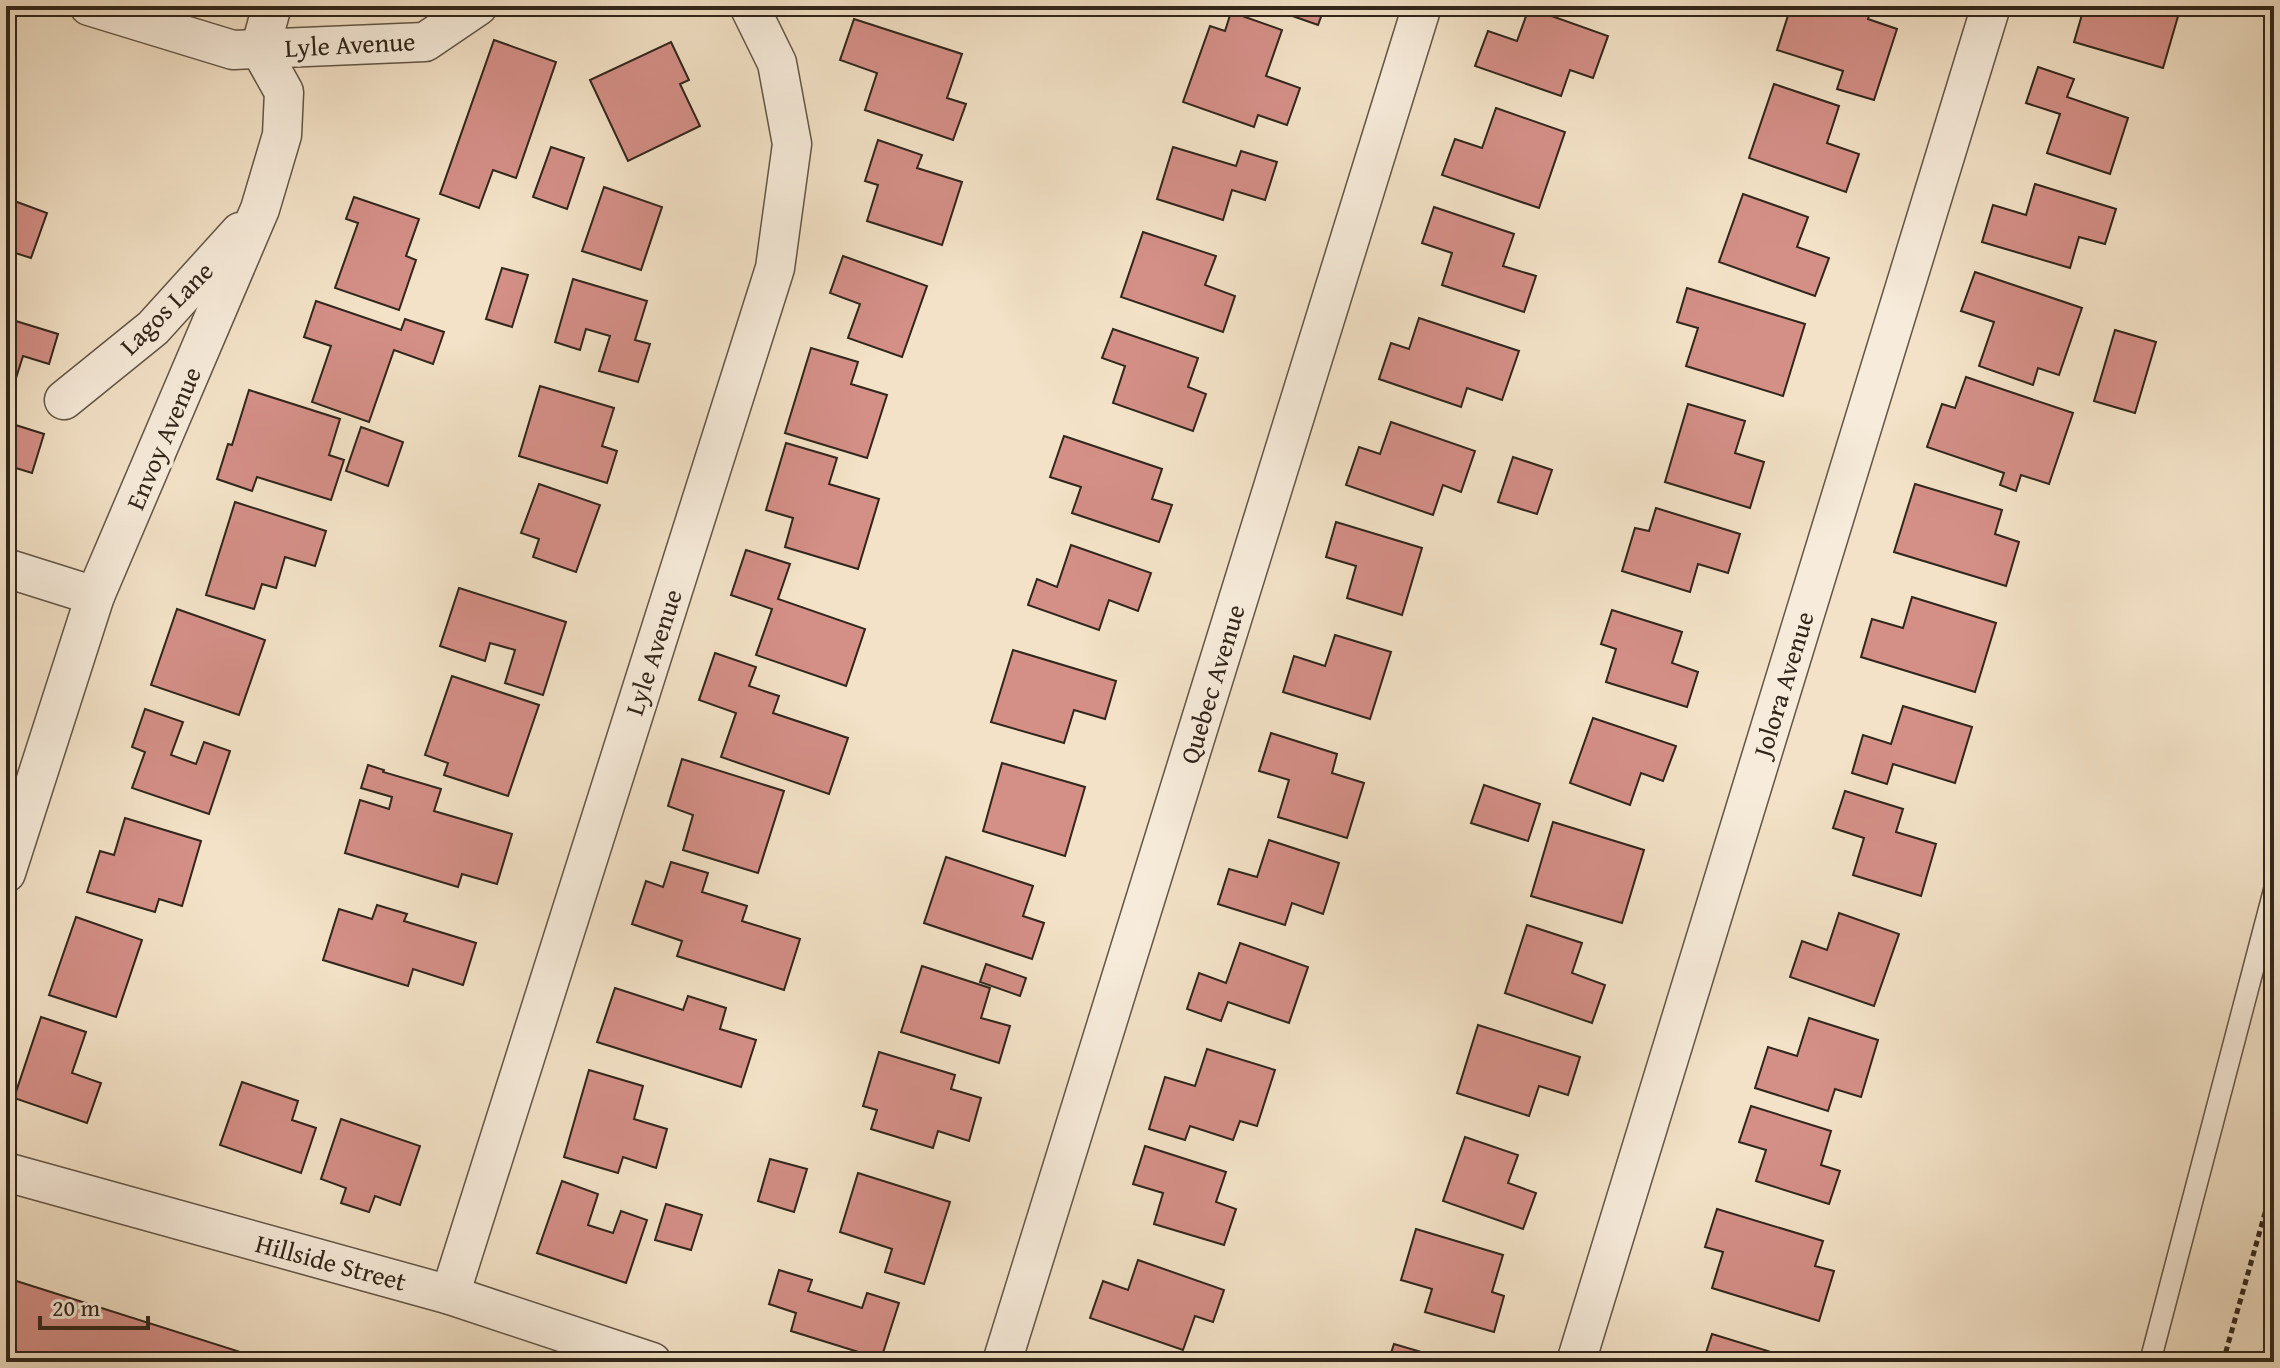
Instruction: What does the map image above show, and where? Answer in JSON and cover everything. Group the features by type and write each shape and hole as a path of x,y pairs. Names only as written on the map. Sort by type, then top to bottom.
{"street":[{"name":"Lyle Avenue","path":"89,6 233,50 425,42 478,6"},
{"path":"260,49 272,6"},
{"name":"Lyle Avenue","path":"450,1295 775,268 792,144 777,63 749,6"},
{"name":"Quebec Avenue","path":"1002,1362 1422,6"},
{"name":"Jolora Avenue","path":"1576,1362 1991,6"},
{"name":"Envoy Avenue","path":"6,873 95,596 260,209 282,135 284,92 260,49"},
{"name":"Lagos Lane","path":"64,400 153,328 260,209"},
{"path":"6,568 95,596"},
{"name":"Hillside Street","path":"6,1172 450,1295 652,1362"}],"lane":[{"path":"2150,1362 2274,890"}],"path":[{"path":"2223,1362 2274,1181"}],"building":[{"path":"1264,6 1325,6 1318,25"},
{"path":"1791,6 1872,6 1868,19 1897,29 1874,100 1837,89 1843,71 1777,50"},
{"path":"2068,6 2181,6 2163,68 2074,42 2083,11"},
{"path":"1529,8 1608,36 1593,78 1570,70 1561,96 1475,66 1488,31 1517,41"},
{"path":"1231,12 1282,30 1266,76 1300,88 1287,125 1258,115 1254,127 1183,102 1210,26 1225,31"},
{"path":"854,19 962,54 947,98 966,104 953,140 865,110 877,73 840,60"},
{"path":"494,40 556,62 516,178 493,170 479,208 440,194"},
{"path":"671,42 689,80 680,84 700,126 628,161 590,80"},
{"path":"2038,67 2074,79 2067,97 2128,118 2110,174 2047,153 2060,114 2026,103"},
{"path":"1774,84 1839,106 1827,143 1859,154 1846,192 1749,158"},
{"path":"1496,108 1565,132 1539,208 1442,175 1455,139 1482,148"},
{"path":"878,140 922,155 917,168 962,182 942,245 867,221 878,185 865,181"},
{"path":"551,147 584,158 567,209 533,197"},
{"path":"1173,147 1236,166 1241,151 1277,162 1265,200 1232,190 1223,220 1157,199"},
{"path":"2035,184 2116,209 2105,244 2079,237 2070,268 1982,242 1993,205 2026,215"},
{"path":"604,187 662,207 641,270 582,251"},
{"path":"1743,194 1808,217 1797,247 1829,258 1815,296 1719,262"},
{"path":"354,197 419,219 406,256 416,260 399,310 335,288 358,223 346,219"},
{"path":"9,199 47,213 31,258 6,250 6,207"},
{"path":"1434,207 1514,234 1503,266 1536,276 1524,312 1442,285 1452,253 1422,243"},
{"path":"1143,232 1216,256 1205,285 1235,296 1223,332 1121,297"},
{"path":"843,256 927,286 902,357 848,338 860,304 830,293"},
{"path":"502,268 528,275 512,327 486,319"},
{"path":"1975,272 2082,308 2059,375 2038,368 2033,385 1979,366 1994,322 1961,311"},
{"path":"573,279 647,301 635,340 650,344 638,382 599,371 610,336 586,329 580,350 555,342"},
{"path":"1687,288 1805,324 1783,396 1686,366 1698,328 1677,322"},
{"path":"316,301 401,330 405,319 444,332 433,364 394,350 369,422 312,402 331,346 304,337"},
{"path":"6,318 58,334 49,364 23,356 11,394 6,393"},
{"path":"1419,318 1519,351 1502,400 1467,388 1461,407 1379,379 1391,343 1409,349"},
{"path":"1113,329 1198,358 1188,387 1206,394 1193,431 1113,403 1125,366 1102,358"},
{"path":"2115,330 2156,342 2135,413 2094,401"},
{"path":"811,348 858,362 851,384 887,395 867,458 785,433"},
{"path":"1966,377 2073,413 2049,484 2021,475 2016,491 2000,485 2004,473 1927,447 1942,404 1955,408"},
{"path":"540,386 614,408 602,446 617,451 607,483 519,456"},
{"path":"249,390 340,419 329,455 344,460 331,500 257,477 252,491 217,479 228,444 232,445"},
{"path":"1688,404 1745,421 1735,453 1764,462 1750,508 1665,482"},
{"path":"6,422 44,434 32,473 6,465"},
{"path":"1391,422 1475,451 1461,492 1443,485 1433,515 1346,485 1359,447 1380,454"},
{"path":"361,427 403,442 388,486 346,471"},
{"path":"1064,436 1162,469 1152,499 1172,505 1159,542 1072,513 1081,487 1050,477"},
{"path":"786,443 837,458 829,484 879,499 858,569 785,547 793,518 766,510"},
{"path":"1513,457 1552,470 1537,514 1498,502"},
{"path":"539,484 600,505 576,572 533,557 539,539 521,533"},
{"path":"1915,484 2002,510 1995,534 2019,542 2006,586 1894,552"},
{"path":"235,502 326,531 315,566 285,557 276,588 262,584 254,609 206,595"},
{"path":"1656,508 1740,534 1728,573 1698,564 1690,592 1622,571 1635,528 1649,531"},
{"path":"1336,522 1422,548 1402,615 1347,598 1356,566 1326,557"},
{"path":"1071,545 1151,573 1138,611 1109,600 1099,630 1028,605 1037,579 1057,587"},
{"path":"746,550 790,564 778,599 865,629 846,686 756,655 772,609 731,595"},
{"path":"459,588 566,622 543,695 505,683 515,650 490,643 485,661 440,646"},
{"path":"1912,597 1996,623 1975,692 1861,657 1872,619 1903,628"},
{"path":"177,609 265,640 239,715 151,685"},
{"path":"1612,610 1682,632 1672,663 1698,672 1687,707 1606,682 1616,649 1601,644"},
{"path":"1335,635 1391,652 1370,719 1283,692 1294,656 1325,666"},
{"path":"1013,650 1116,681 1105,719 1074,710 1064,743 991,722"},
{"path":"715,653 756,667 749,686 779,696 773,713 848,738 829,794 721,757 736,713 699,700"},
{"path":"452,676 539,705 508,796 444,775 448,763 425,755"},
{"path":"1903,706 1972,727 1955,783 1893,764 1887,784 1852,773 1863,735 1891,744"},
{"path":"145,709 183,722 171,755 196,764 204,742 230,751 209,814 132,788 145,752 132,747"},
{"path":"1593,718 1676,746 1663,781 1641,773 1630,805 1570,783"},
{"path":"1271,733 1337,754 1332,773 1364,783 1347,838 1278,817 1289,780 1259,771"},
{"path":"682,759 784,791 758,873 683,850 693,815 668,806"},
{"path":"1002,763 1085,787 1065,856 983,831"},
{"path":"368,765 441,789 434,811 512,834 497,884 462,874 458,887 345,853 360,800 389,809 392,797 361,788"},
{"path":"1484,785 1540,804 1528,841 1471,823"},
{"path":"1845,791 1903,809 1896,832 1936,844 1921,896 1853,875 1864,838 1833,828"},
{"path":"125,818 201,841 182,906 159,899 155,912 87,892 100,851 114,855"},
{"path":"1553,822 1644,850 1622,923 1531,896"},
{"path":"1269,840 1339,863 1323,914 1292,903 1285,925 1218,904 1229,869 1257,877"},
{"path":"946,857 1033,886 1023,916 1044,923 1032,959 924,923"},
{"path":"671,862 708,873 702,892 747,906 742,921 800,939 784,990 677,956 682,941 632,924 646,881 663,887"},
{"path":"377,905 407,914 404,921 476,943 463,985 413,969 408,986 323,960 339,909 372,919"},
{"path":"1839,913 1899,934 1874,1006 1790,977 1802,941 1827,950"},
{"path":"76,917 142,940 116,1017 49,995"},
{"path":"1527,925 1582,943 1572,973 1605,985 1592,1023 1505,993"},
{"path":"1240,943 1308,967 1289,1023 1228,1002 1221,1021 1187,1009 1199,973 1226,983"},
{"path":"986,964 1026,978 1020,996 980,982"},
{"path":"922,966 990,988 981,1018 1010,1026 999,1063 901,1032"},
{"path":"615,988 683,1010 688,996 726,1008 720,1029 756,1040 741,1087 597,1042"},
{"path":"41,1017 86,1032 72,1073 101,1083 87,1123 14,1098"},
{"path":"1809,1018 1878,1040 1861,1097 1835,1089 1828,1111 1755,1088 1768,1047 1797,1056"},
{"path":"1478,1025 1580,1057 1568,1095 1539,1086 1529,1116 1457,1093"},
{"path":"1207,1049 1275,1070 1257,1126 1240,1121 1233,1140 1190,1126 1185,1140 1149,1129 1165,1077 1195,1086"},
{"path":"879,1052 955,1075 951,1089 981,1098 969,1141 938,1131 933,1148 871,1129 877,1110 863,1106"},
{"path":"589,1070 643,1086 634,1119 667,1129 656,1168 623,1157 618,1173 564,1157"},
{"path":"242,1082 298,1101 292,1120 316,1128 301,1173 220,1145"},
{"path":"1751,1106 1831,1131 1821,1165 1840,1171 1829,1204 1756,1181 1766,1150 1739,1142"},
{"path":"341,1119 420,1146 400,1205 375,1196 369,1212 341,1203 346,1188 321,1179"},
{"path":"1465,1137 1518,1155 1508,1183 1536,1193 1523,1229 1443,1201"},
{"path":"1145,1146 1226,1172 1216,1202 1236,1209 1224,1245 1154,1224 1163,1193 1133,1184"},
{"path":"770,1159 807,1169 794,1212 758,1201"},
{"path":"858,1173 950,1202 924,1284 885,1272 892,1249 840,1232"},
{"path":"562,1181 598,1194 588,1225 613,1233 621,1211 647,1220 626,1283 537,1253"},
{"path":"666,1204 702,1215 691,1250 655,1240"},
{"path":"1717,1209 1823,1241 1815,1266 1834,1271 1819,1321 1712,1288 1723,1252 1705,1247"},
{"path":"1416,1229 1503,1255 1492,1292 1504,1296 1494,1332 1425,1312 1432,1289 1401,1280"},
{"path":"1138,1260 1224,1290 1213,1322 1195,1316 1183,1350 1090,1318 1103,1281 1128,1290"},
{"path":"779,1270 812,1280 808,1291 862,1308 867,1293 899,1303 881,1359 791,1331 796,1313 769,1304"},
{"path":"10,1279 272,1362 18,1362 20,1355 6,1351 6,1292"},
{"path":"1712,1334 1781,1355 1779,1362 1703,1362"},
{"path":"1394,1344 1455,1362 1388,1362"},
{"path":"1081,1353 1108,1362 1078,1362"}]}
